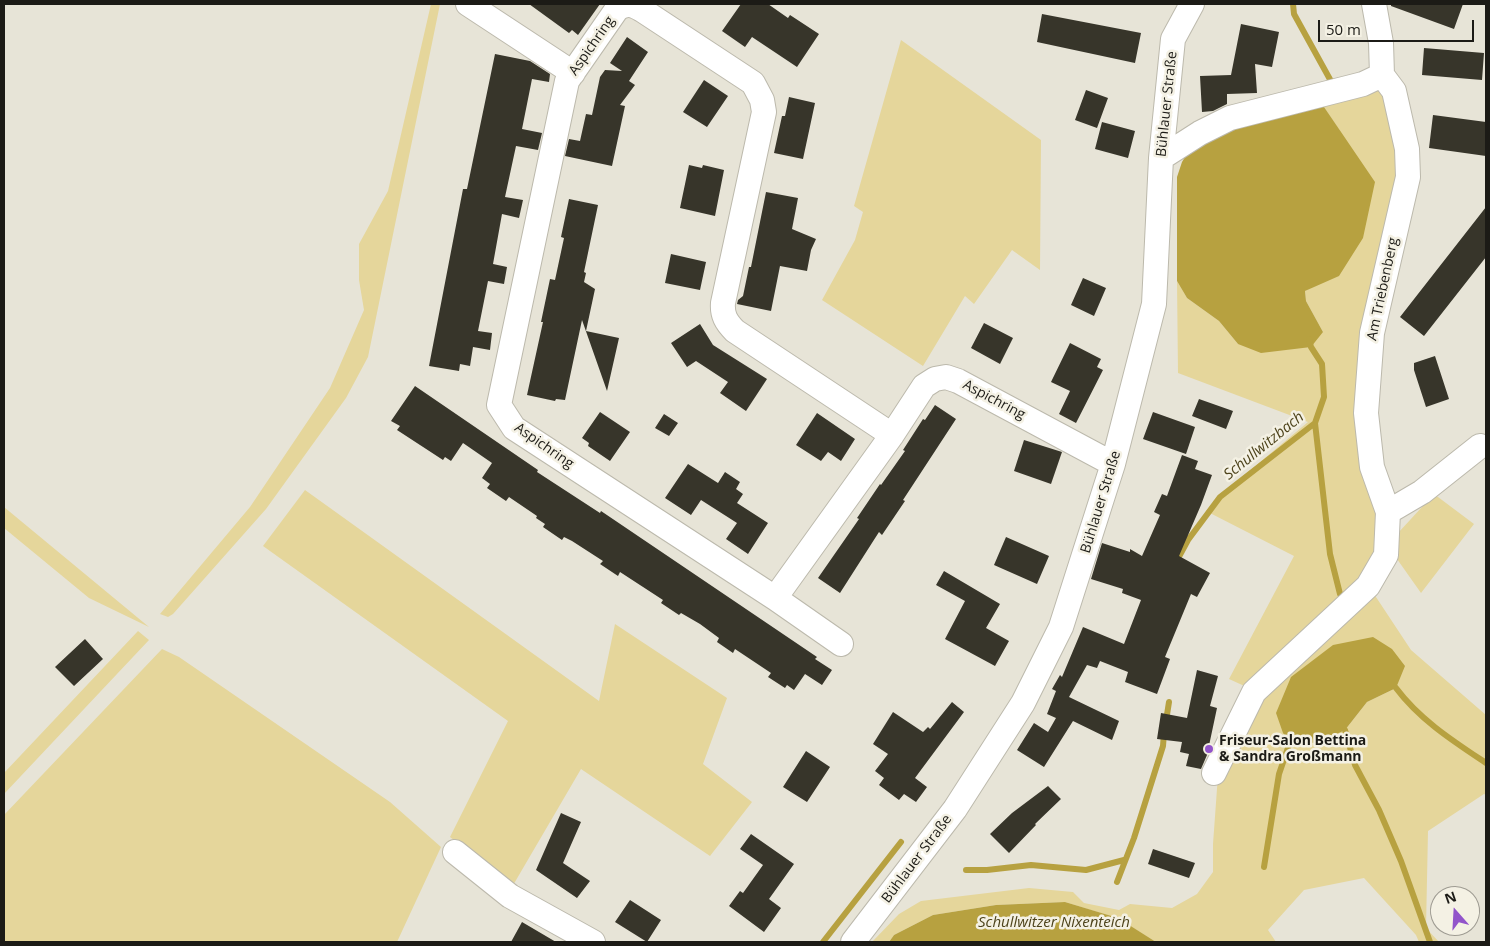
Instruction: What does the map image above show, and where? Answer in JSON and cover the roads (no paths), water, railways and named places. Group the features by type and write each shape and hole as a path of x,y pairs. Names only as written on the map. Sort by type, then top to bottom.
{"street":[{"path":"468,4 573,73"},
{"name":"Aspichring","path":"841,644 775,598 514,428 500,406 567,81 617,9 625,4 634,5 642,10 753,83 762,100 764,112 723,303 724,318 735,331 892,435"},
{"name":"Bühlauer Straße","path":"852,942 955,809 1023,703 1061,627 1113,464 1154,304 1161,158 1173,40 1192,4"},
{"path":"1161,158 1200,133 1230,118 1363,84 1382,75 1382,43 1374,4"},
{"name":"Am Triebenberg","path":"1214,773 1254,692 1368,586 1386,555 1388,512 1372,467 1366,413 1372,333 1408,177 1407,149 1394,91 1382,75"},
{"name":"Aspichring","path":"775,598 892,435 924,386 935,379 946,377 958,381 1113,464"},
{"path":"1388,512 1422,492 1480,446"},
{"path":"454,852 510,896 593,942"}],"water":[{"path":"1322,104 1375,182 1363,238 1339,276 1305,291 1306,301 1323,332 1311,347 1261,353 1238,344 1219,321 1187,298 1177,281 1177,177 1188,152 1218,131"},
{"path":"1373,637 1392,649 1405,666 1396,688 1367,702 1345,730 1318,743 1290,742 1283,733 1276,713 1291,677 1333,645"},
{"name":"Schullwitzer Nixenteich","path":"1065,902 1118,918 1156,942 889,942 894,935 933,915 996,905"}],"waterway":[{"name":"Schullwitzbach","path":"1293,4 1294,14 1332,83"},
{"name":"Schullwitzbach","path":"1175,564 1188,540 1220,497 1315,423 1324,397 1322,364 1311,347 1309,339"},
{"path":"1315,423 1330,554 1340,594"},
{"path":"1396,688 1405,700 1426,720 1486,763"},
{"name":"Schullwitzbach","path":"1166,721 1169,702"},
{"path":"1345,730 1355,765 1379,810 1401,861 1430,942"},
{"name":"Schullwitzbach","path":"1117,882 1134,838 1163,746 1164,733"},
{"path":"1264,867 1279,774 1290,742"},
{"path":"823,942 901,842"},
{"path":"966,870 987,870 1031,865 1086,870 1124,860"}],"place":[{"name":"Friseur-Salon Bettina & Sandra Großmann","path":"1209,749"}]}
